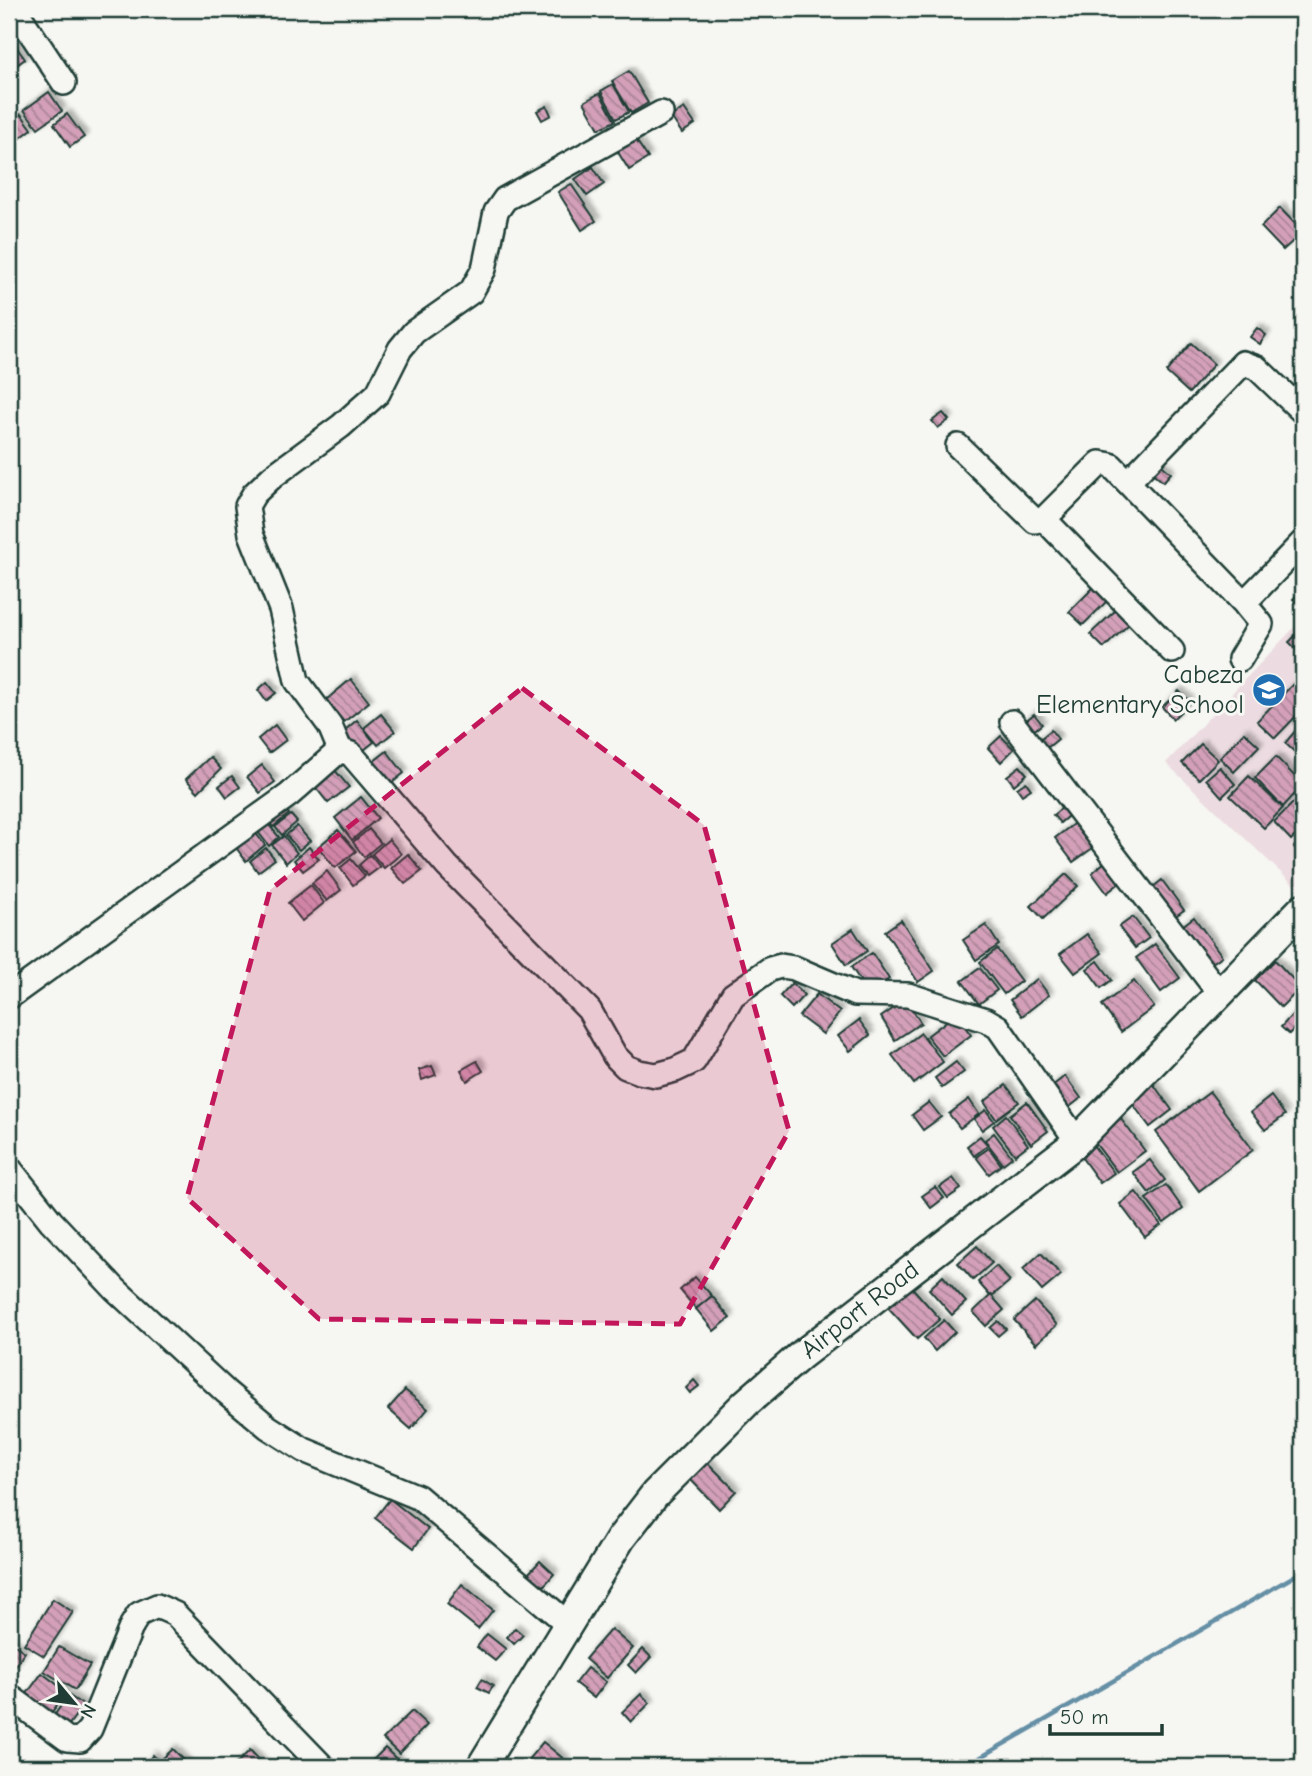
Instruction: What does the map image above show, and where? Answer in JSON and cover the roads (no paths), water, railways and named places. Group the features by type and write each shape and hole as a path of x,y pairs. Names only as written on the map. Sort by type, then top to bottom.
{"main road":[{"name":"Airport Road","path":"481,1767 621,1538 655,1494 746,1403 800,1356 1077,1141 1303,908"}],"street":[{"path":"15,9 64,83"},
{"path":"661,113 505,200 496,212 489,254 471,292 414,332 401,349 378,393 341,426 273,476 249,500 247,517 251,534 281,609 296,681 330,726 341,750 351,754 447,866 589,1010 615,1056 626,1067 656,1075 686,1066 699,1054 733,995 770,969 788,967 855,994 908,995 986,1020 998,1027 1077,1141"},
{"path":"1128,482 1243,363 1256,368 1303,412"},
{"path":"958,446 1035,521 1044,519 1100,463 1111,465 1246,605 1261,624 1240,659"},
{"path":"1044,519 1172,651"},
{"path":"1246,605 1250,597 1303,542"},
{"path":"1012,722 1220,994"},
{"path":"9,997 289,795 341,750"},
{"path":"9,1168 51,1221 115,1289 257,1418 304,1450 418,1497 568,1624"},
{"path":"9,1696 67,1739 80,1740 90,1729 132,1625 139,1614 157,1606 175,1614 323,1767"}],"waterway":[{"path":"964,1767 1303,1571"}],"place":[{"name":"Cabeza Elementary School","path":"1269,690"}]}
